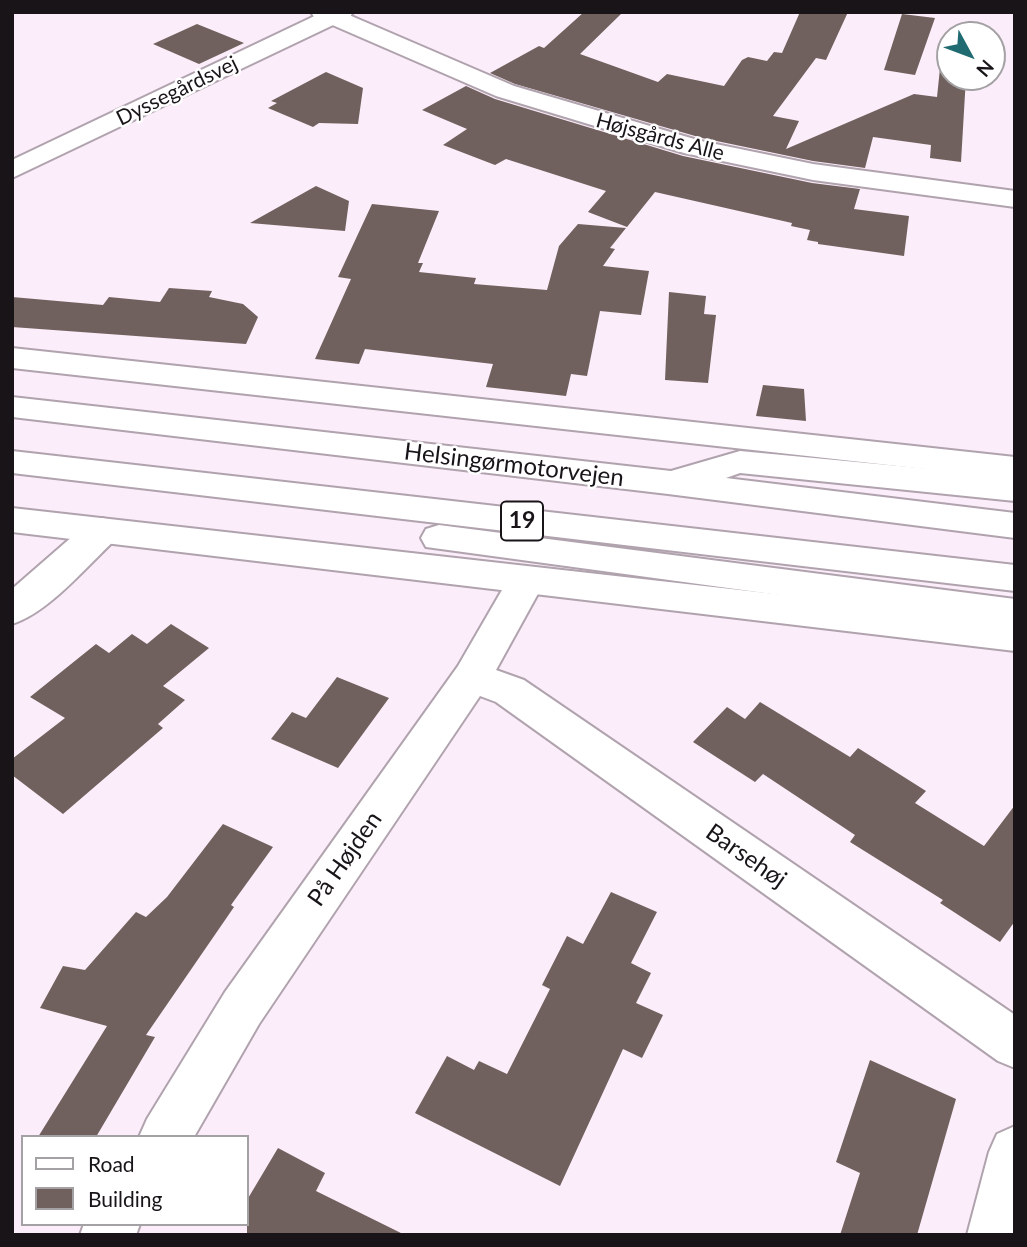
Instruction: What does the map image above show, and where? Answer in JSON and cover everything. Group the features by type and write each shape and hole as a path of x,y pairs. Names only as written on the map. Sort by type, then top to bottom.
{"main road":[{"name":"Dyssegårdsvej","path":"12,170 332,14"},
{"name":"Højsgårds Alle","path":"332,14 505,91 703,149 866,180 1015,199"},
{"path":"12,358 1015,468"},
{"name":"Helsingørmotorvejen","path":"12,407 668,482 1015,526"},
{"path":"668,482 740,462 1015,489"},
{"path":"21,463 43,486 1015,613"},
{"name":"19","path":"21,463 1015,578"},
{"path":"12,520 1015,636"},
{"path":"12,610 52,578 102,531"},
{"name":"På Højden","path":"166,1135 242,1008 471,677 526,580"},
{"name":"Barsehøj","path":"471,677 510,691 1015,1044"},
{"path":"994,1235 1015,1152"}],"building":[{"path":"584,12 621,14 580,54 658,82 667,74 724,86 742,60 748,57 767,61 774,52 782,53 800,12 848,12 826,60 816,58 773,116 799,121 786,149 914,94 937,97 938,91 965,91 961,162 930,158 931,145 873,137 865,168 813,161 702,138 515,84 490,73 539,46 544,48"},
{"path":"902,14 935,18 915,75 884,70"},
{"path":"197,24 244,43 199,64 153,44"},
{"path":"326,72 363,88 358,124 319,123 313,127 268,108 277,103 271,101"},
{"path":"466,86 495,99 683,156 812,183 860,189 854,209 909,216 904,256 818,244 807,240 810,230 791,226 792,223 655,192 627,227 588,212 606,191 506,159 495,165 443,145 467,129 422,110"},
{"path":"316,186 349,201 345,231 250,223"},
{"path":"372,204 439,211 418,263 423,263 419,272 476,278 474,284 547,290 559,246 578,224 626,228 610,248 615,249 603,266 649,271 641,315 600,311 587,376 571,374 566,396 486,387 493,364 365,349 359,364 315,359 351,279 338,277"},
{"path":"169,288 212,291 209,297 243,304 258,317 246,344 12,327 12,297 103,305 109,297 160,302"},
{"path":"669,292 706,296 704,314 716,315 708,383 665,380"},
{"path":"763,385 804,389 806,421 756,416"},
{"path":"171,624 209,648 163,686 185,700 158,724 163,728 63,814 12,775 12,759 65,718 30,697 96,644 109,653 132,634 147,644"},
{"path":"337,677 389,698 338,768 271,739 292,712 306,718"},
{"path":"760,702 850,757 858,748 926,791 915,803 984,846 1015,805 1015,921 1000,942 940,903 943,900 850,842 855,835 763,774 755,782 693,742 727,707 745,719"},
{"path":"223,824 273,847 231,905 234,907 146,1035 155,1037 97,1135 39,1135 107,1026 40,1008 63,966 85,970 136,912 146,917 167,897"},
{"path":"611,892 657,912 631,963 651,973 636,1003 663,1015 642,1058 623,1049 560,1186 415,1113 447,1056 474,1070 479,1061 507,1074 550,989 542,985 567,936 583,944"},
{"path":"870,1060 956,1099 917,1235 840,1235 860,1173 836,1162"},
{"path":"278,1148 325,1173 316,1191 405,1235 247,1235 248,1198"}]}
